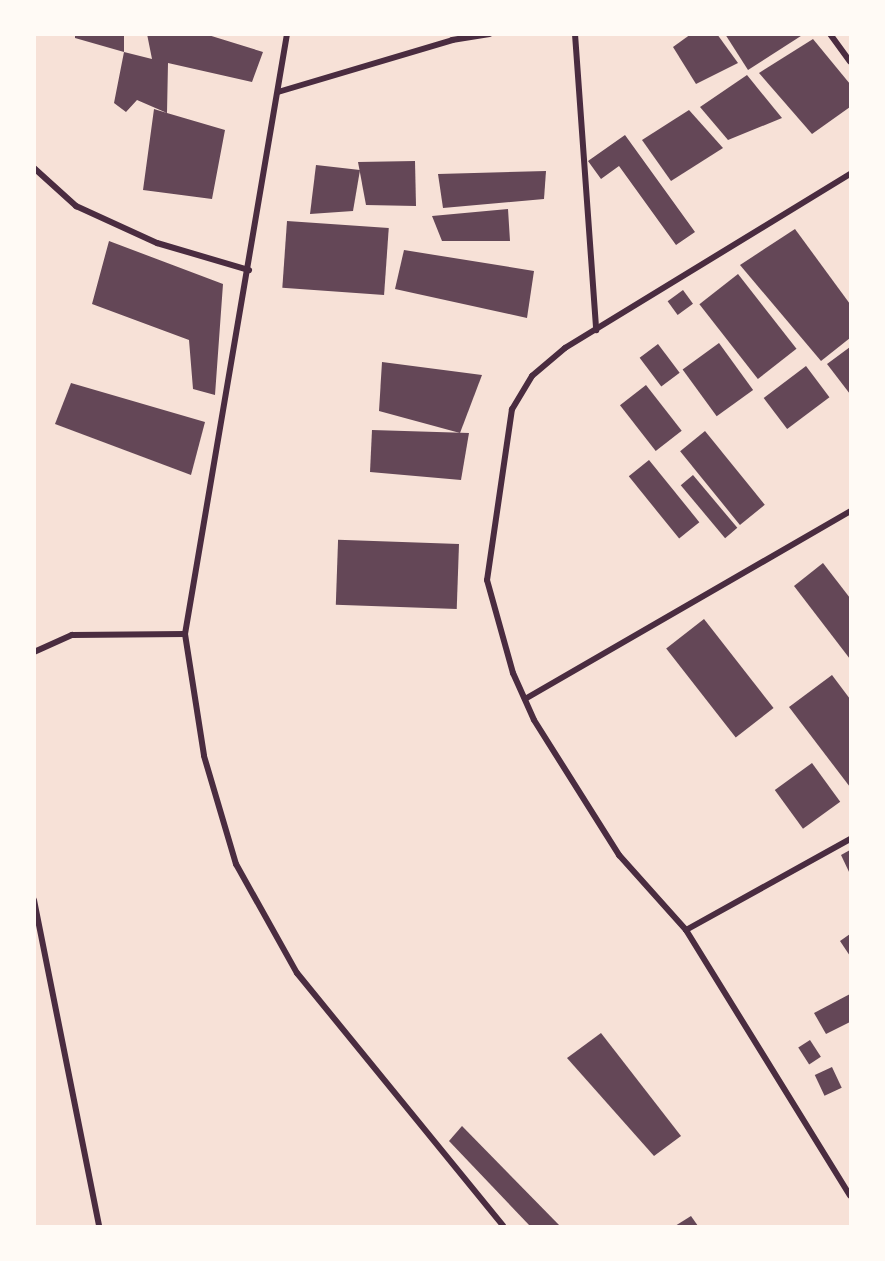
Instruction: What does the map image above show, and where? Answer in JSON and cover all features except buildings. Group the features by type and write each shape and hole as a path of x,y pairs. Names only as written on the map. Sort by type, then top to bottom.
{"street":[{"path":"287,34 249,270 185,634 204,756 236,864 297,973 503,1227"},
{"path":"278,92 452,40 490,34"},
{"path":"575,34 596,330"},
{"path":"830,34 850,62"},
{"path":"34,168 76,206 158,243 249,270"},
{"path":"850,174 565,348 532,376 512,409 487,580 513,674 534,720 619,855 686,930 850,1196"},
{"path":"525,699 850,511"},
{"path":"34,652 72,635 185,634"},
{"path":"686,930 850,839"},
{"path":"34,900 99,1227"},
{"path":"844,1184 850,1180"}]}
